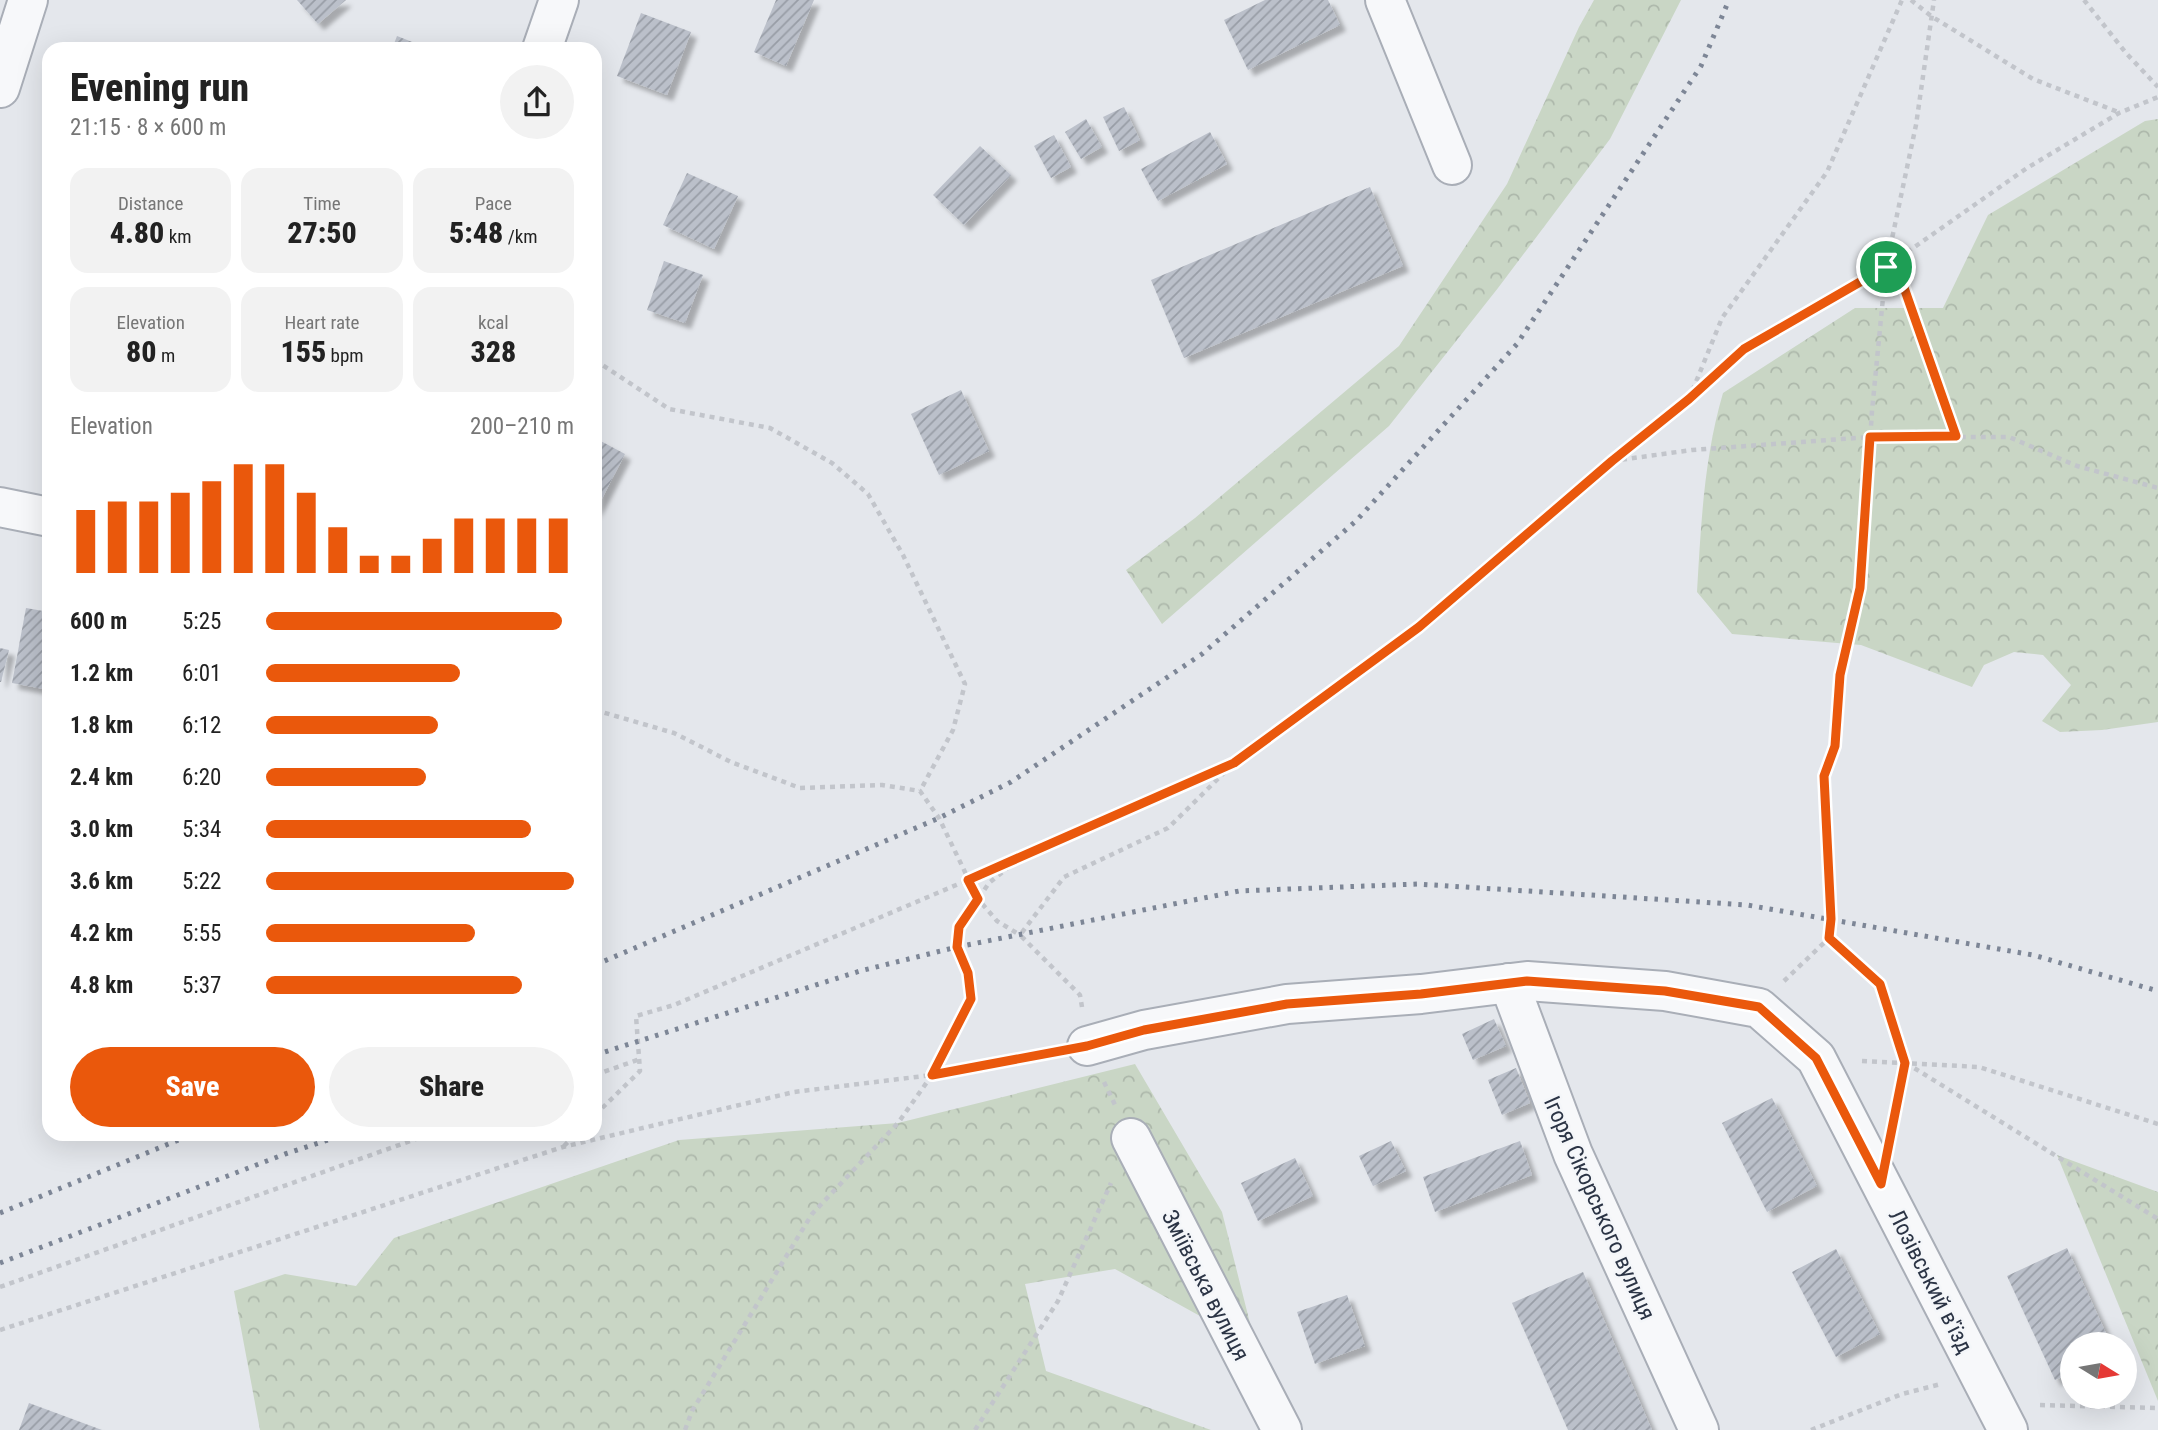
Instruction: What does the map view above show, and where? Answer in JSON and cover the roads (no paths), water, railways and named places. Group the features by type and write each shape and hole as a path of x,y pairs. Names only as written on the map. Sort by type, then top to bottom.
{"street":[{"path":"0,88 28,0"},
{"path":"544,42 559,0"},
{"path":"1385,0 1452,165"},
{"path":"0,507 42,516"},
{"name":"Лозівський в'їзд","path":"1509,983 1527,981 1665,991 1759,1007 1816,1058 2001,1417"},
{"path":"1087,1046 1144,1030 1287,1004 1421,994 1509,983"},
{"name":"Ігоря Сікорського вулиця","path":"1509,983 1573,1154 1699,1430"},
{"name":"Зміївська вулиця","path":"1131,1139 1282,1430"}],"railway":[{"path":"602,962 939,818 1011,782 1202,654 1356,521 1517,344 1701,66 1729,0"},
{"path":"602,1053 860,971 957,947 1239,891 1417,884 1747,905 2033,955 2158,991"},
{"path":"0,1213 176,1141"},
{"path":"0,1263 325,1141"}]}
